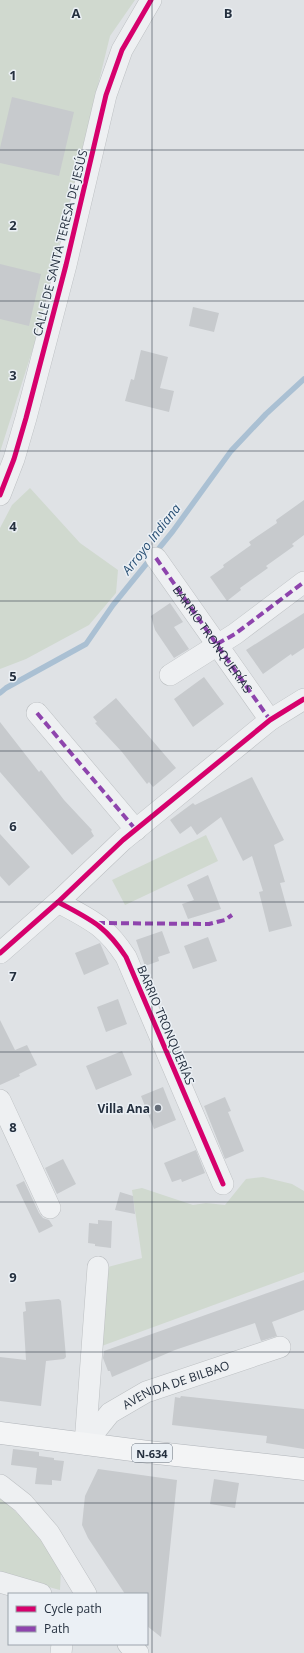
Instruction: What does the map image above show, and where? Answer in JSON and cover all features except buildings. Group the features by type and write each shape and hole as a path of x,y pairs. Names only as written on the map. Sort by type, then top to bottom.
{"highway":[{"name":"N-634","path":"0,1433 304,1469"}],"street":[{"name":"CALLE DE SANTA TERESA DE JESÚS","path":"0,495 14,459 30,403 66,265 106,95 122,50 152,0"},
{"name":"BARRIO TRONQUERÍAS","path":"156,558 226,639 270,720"},
{"name":"BARRIO TRONQUERÍAS","path":"226,639 304,582"},
{"path":"170,675 226,639"},
{"path":"0,953 58,902 123,840 270,720 304,699"},
{"path":"37,713 136,830"},
{"name":"BARRIO TRONQUERÍAS","path":"58,902 97,923 114,938 126,957 223,1184"},
{"path":"0,1100 50,1208"},
{"path":"85,1444 98,1267"},
{"name":"AVENIDA DE BILBAO","path":"85,1444 110,1413 146,1392 280,1347"},
{"path":"0,1485 23,1504 49,1533 84,1593"},
{"path":"0,1582 38,1593"},
{"path":"129,1645 138,1653"}],"shaded area":[{"path":"0,0 135,0 110,36 35,342 0,452"},
{"path":"30,488 80,543 118,570 116,593 89,625 26,659 0,669 0,528 12,505"},
{"path":"206,835 218,861 125,905 112,880"},
{"path":"263,1177 292,1184 304,1191 304,1272 99,1347 104,1268 142,1258 132,1190 142,1188 193,1205 206,1203 225,1205 246,1179"},
{"path":"0,1497 33,1528 61,1569 60,1590 0,1574"}],"waterway":[{"name":"Arroyo Indiana","path":"0,693 6,688 86,644 113,605 173,531 231,451 266,414 304,379"}],"marked path":[{"path":"156,558 270,720"},
{"path":"217,644 235,634 304,582"},
{"path":"37,713 136,830"},
{"path":"97,923 209,924 225,920 232,915"}],"cycle path":[{"path":"0,495 14,459 26,418 66,265 106,95 122,50 151,0"},
{"path":"0,953 58,902 123,840 270,720 304,699"},
{"path":"58,902 104,930 126,957 223,1184"}],"place":[{"name":"Villa Ana","path":"158,1108"}]}
